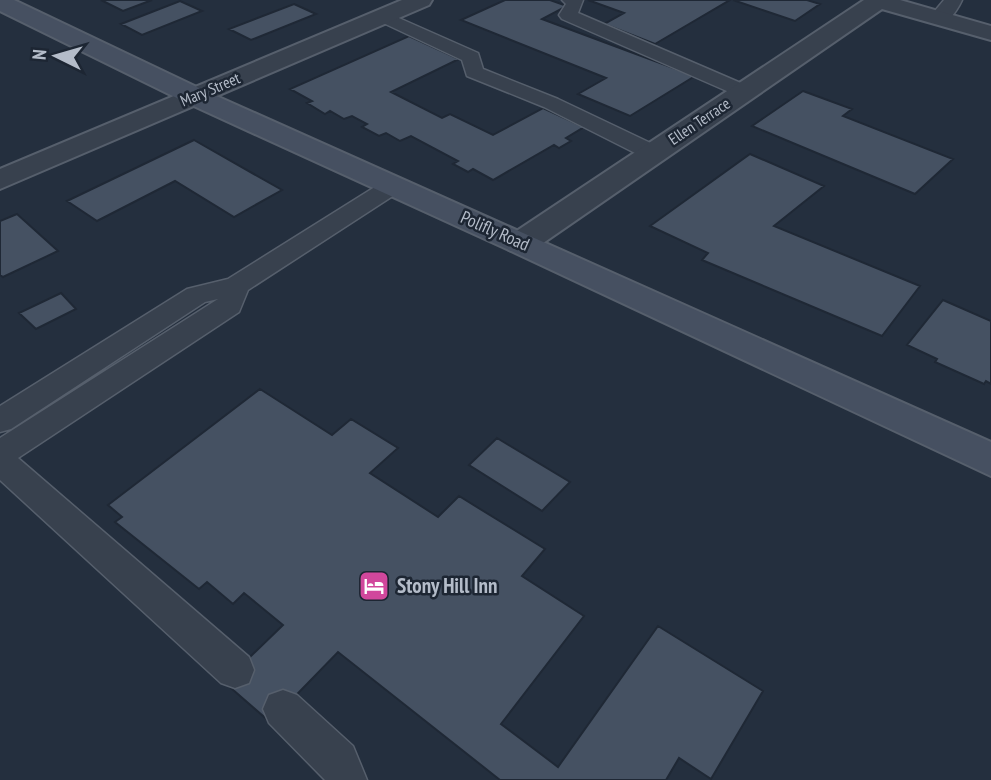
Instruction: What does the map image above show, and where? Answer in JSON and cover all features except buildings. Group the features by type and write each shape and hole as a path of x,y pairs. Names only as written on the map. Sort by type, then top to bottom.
{"main road":[{"name":"Polifly Road","path":"0,2 194,96 521,243 991,460"}],"street":[{"name":"Mary Street","path":"0,180 421,0"},
{"name":"Ellen Terrace","path":"521,243 877,1"},
{"path":"877,1 946,9 991,33"}],"lane":[{"path":"571,0 576,2 568,15 743,91"},
{"path":"383,16 471,57 474,72 551,103 653,153"},
{"path":"0,421 196,295 236,286 394,186"},
{"path":"0,454 229,306 236,286"},
{"path":"0,461 235,670"},
{"path":"283,709 338,761 346,780"}],"place":[{"name":"Stony Hill Inn","path":"374,586"}]}
